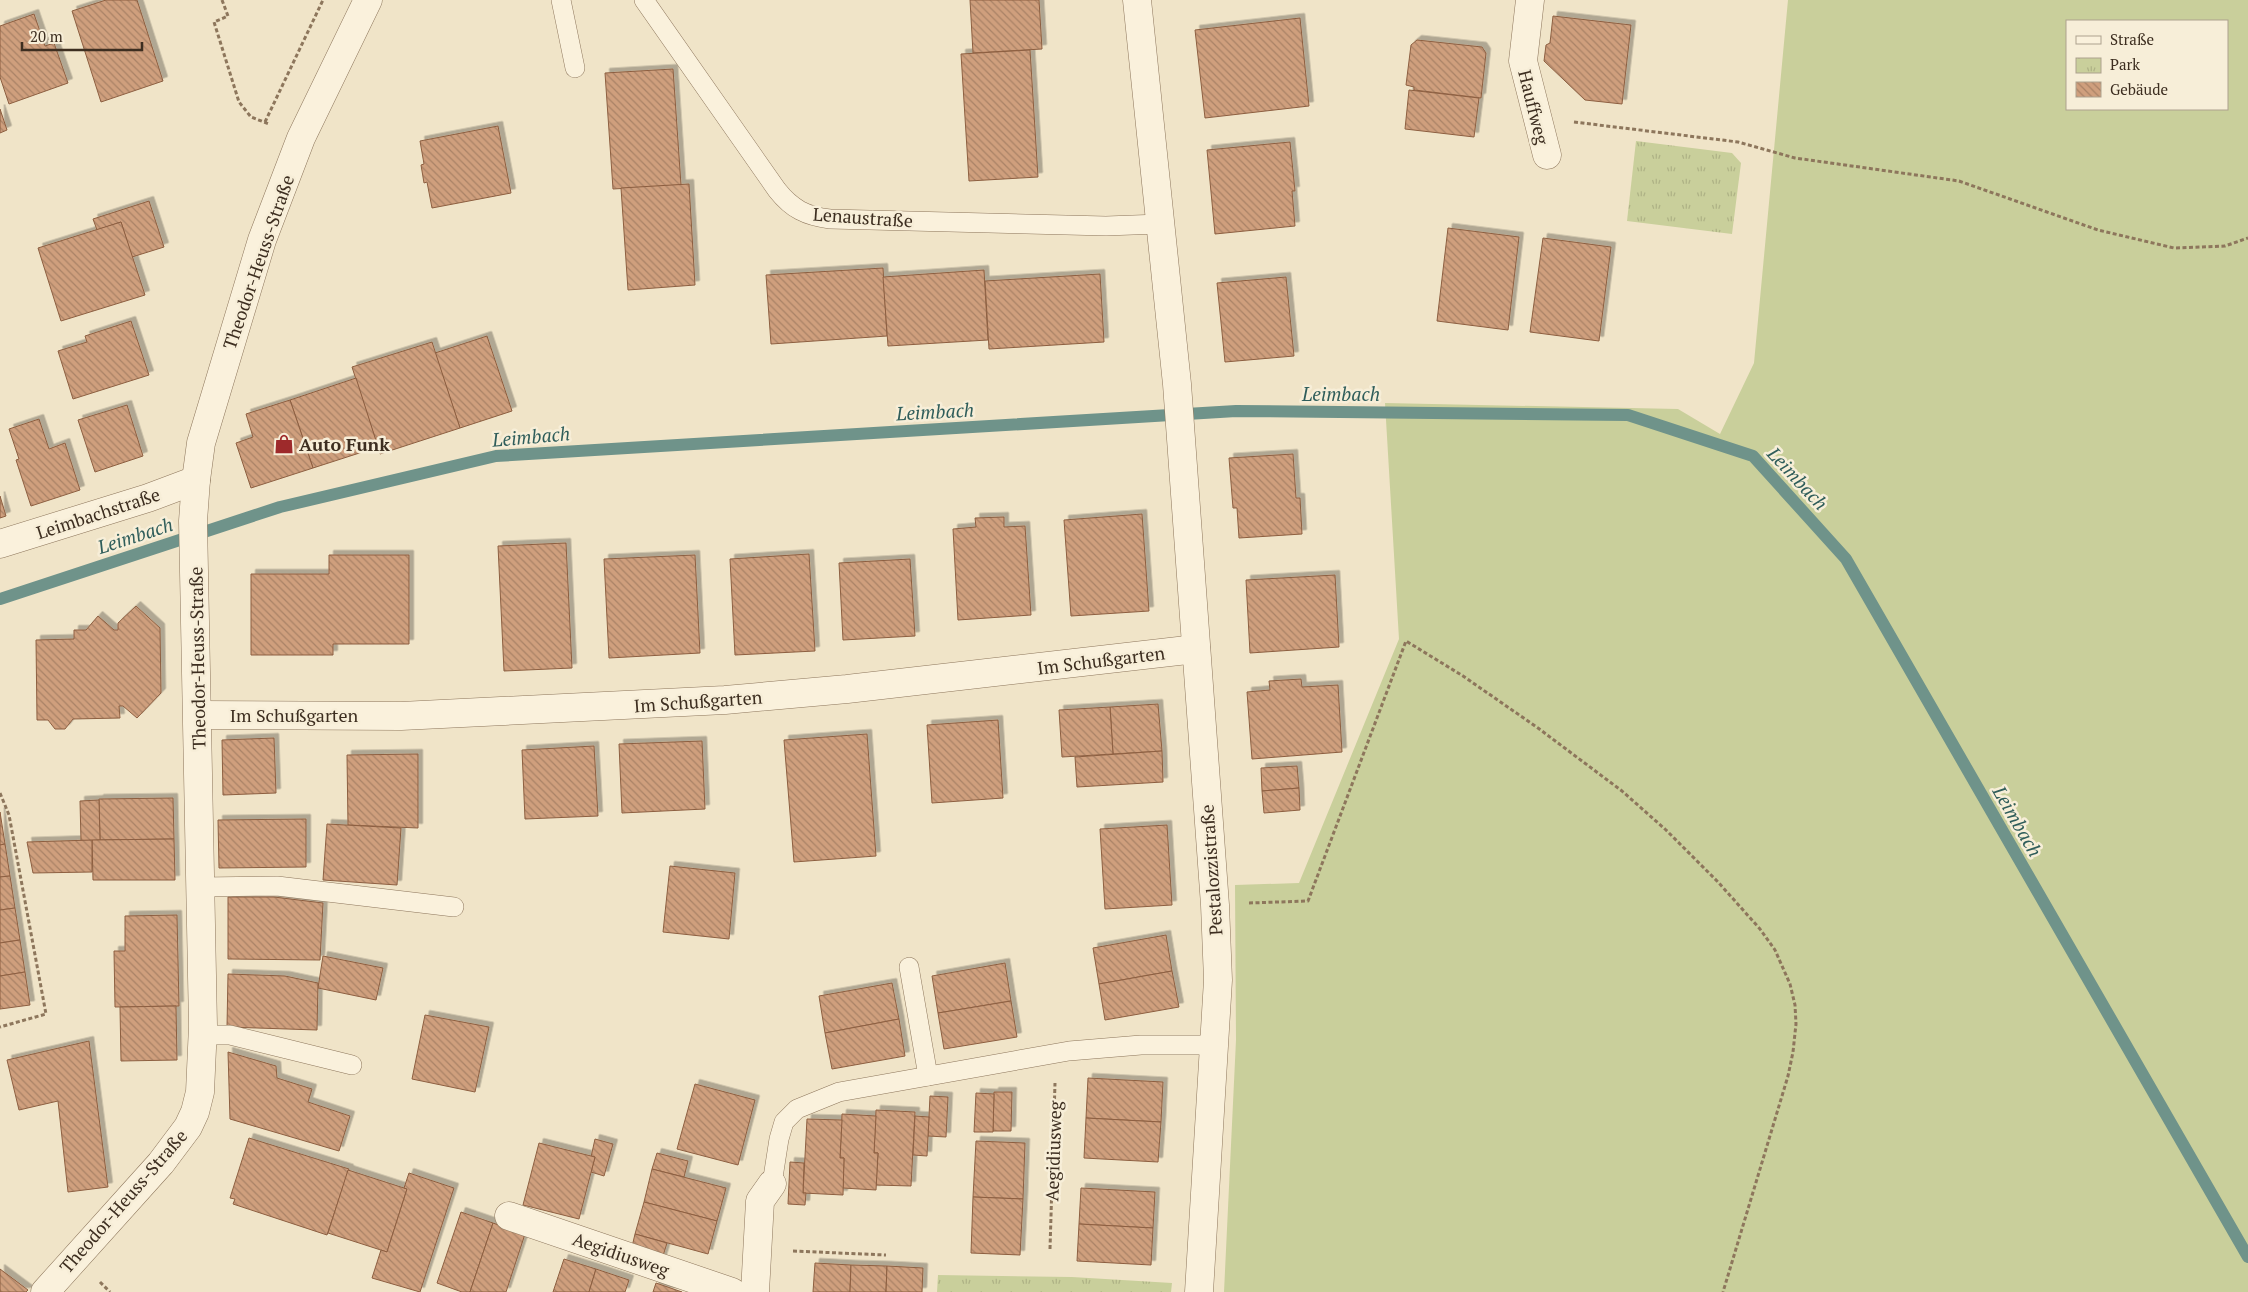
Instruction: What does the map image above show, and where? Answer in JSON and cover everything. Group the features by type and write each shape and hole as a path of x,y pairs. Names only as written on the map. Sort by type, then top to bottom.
{"street":[{"name":"Theodor-Heuss-Straße","path":"45,1292 166,1156 188,1127 195,1112 200,1092 203,1035 196,572 193,520 196,480 208,415 262,240 301,138 368,0"},
{"path":"1137,0 1160,224"},
{"name":"Hauffweg","path":"1530,0 1522,61 1547,155"},
{"name":"Pestalozzistraße","path":"1160,224 1182,448 1218,980 1199,1292"},
{"name":"Leimbachstraße","path":"0,544 148,498 196,480"},
{"name":"Im Schußgarten","path":"198,715 401,716 725,700 846,689 1196,649"},
{"path":"755,1292 760,1201 772,1184"},
{"name":"Aegidiusweg","path":"509,1216 732,1292"}],"lane":[{"path":"562,0 574,68"},
{"name":"Lenaustraße","path":"644,0 777,190 789,204 804,214 830,219 1106,226 1160,224"},
{"path":"201,887 277,886 454,907"},
{"path":"909,967 928,1076"},
{"path":"203,1035 230,1035 352,1065"},
{"path":"772,1184 779,1139 784,1122 797,1109 839,1092 1056,1053 1141,1045 1215,1046"}],"path":[{"path":"222,0 228,16 214,22 239,102 251,117 265,122 323,0"},
{"path":"1536,118 1738,142 1796,158 1959,181 2098,230 2174,248 2225,246 2248,238"},
{"path":"1214,905 1308,901 1406,641 1530,722 1622,791 1666,830 1718,882 1760,929 1775,950 1790,984 1795,1005 1796,1024 1788,1076 1723,1292"},
{"path":"0,793 8,815 46,1014 0,1027"},
{"name":"Aegidiusweg","path":"1050,1249 1056,1053"},
{"path":"757,1250 886,1255"}],"green space":[{"path":"1788,0 2248,0 2248,1292 1224,1292 1236,1040 1235,885 1299,883 1399,639 1385,403 1678,409 1720,434 1754,363"},
{"path":"1636,141 1732,153 1741,163 1732,234 1627,221"},
{"path":"938,1275 1072,1277 1172,1283 1171,1292 937,1292"}],"building":[{"path":"106,0 137,0 163,81 101,102 72,11"},
{"path":"970,0 1039,0 1042,49 973,53"},
{"path":"34,14 45,46 54,43 68,83 9,104 0,77 0,26"},
{"path":"1553,16 1631,25 1622,104 1585,100 1544,61 1546,45 1550,43"},
{"path":"1300,18 1309,106 1205,118 1195,30"},
{"path":"1417,40 1482,47 1486,53 1481,98 1414,90 1414,87 1406,85 1411,45"},
{"path":"1030,50 1038,177 969,181 961,54"},
{"path":"673,69 681,185 613,189 605,73"},
{"path":"1409,90 1479,98 1474,137 1405,129"},
{"path":"0,109 7,130 0,133"},
{"path":"498,126 511,193 432,208 427,182 424,183 421,165 424,164 420,141"},
{"path":"1290,142 1295,191 1292,191 1295,226 1215,234 1207,150"},
{"path":"689,184 695,285 628,290 621,188"},
{"path":"149,201 164,247 132,257 121,222 97,230 93,219"},
{"path":"121,222 145,295 61,321 38,248"},
{"path":"1448,228 1519,237 1508,330 1437,321"},
{"path":"1543,238 1611,247 1599,341 1530,332"},
{"path":"883,268 887,336 771,344 766,275"},
{"path":"984,270 988,340 888,346 883,277"},
{"path":"1100,274 1104,342 989,349 985,281"},
{"path":"1286,277 1294,356 1225,362 1217,283"},
{"path":"131,321 149,375 73,399 58,351 87,342 85,336"},
{"path":"487,336 512,411 460,428 435,353"},
{"path":"432,342 460,428 380,454 352,367"},
{"path":"356,378 378,447 313,468 290,400"},
{"path":"290,400 313,468 251,488 236,443 253,437 246,414"},
{"path":"127,405 143,456 95,472 78,420"},
{"path":"39,419 49,449 65,443 80,490 31,506 16,460 19,459 9,429"},
{"path":"1293,454 1296,498 1300,498 1302,534 1239,538 1237,508 1233,508 1229,458"},
{"path":"0,496 6,516 0,518"},
{"path":"1142,514 1149,611 1071,616 1064,520"},
{"path":"1004,517 1004,527 1025,526 1031,615 958,620 953,529 976,527 975,518"},
{"path":"566,543 572,668 504,671 498,546"},
{"path":"809,554 815,651 735,655 730,559"},
{"path":"329,555 409,555 409,644 333,644 333,655 251,655 251,574 329,574"},
{"path":"695,555 700,653 609,658 604,559"},
{"path":"910,559 915,636 843,640 839,563"},
{"path":"1335,575 1339,647 1250,653 1246,580"},
{"path":"136,606 160,628 161,693 137,718 123,706 119,706 120,718 73,719 65,729 55,729 48,720 37,720 36,640 74,639 74,630 86,630 98,616 114,630 118,630 118,623"},
{"path":"1301,679 1302,687 1338,685 1342,752 1252,759 1247,692 1270,690 1269,681"},
{"path":"1158,704 1162,751 1113,754 1110,707"},
{"path":"1110,707 1113,754 1062,757 1059,710"},
{"path":"998,720 1003,798 932,803 927,725"},
{"path":"867,734 876,856 794,862 784,740"},
{"path":"274,738 276,793 223,795 222,740"},
{"path":"702,741 705,809 622,813 619,744"},
{"path":"594,746 598,816 525,819 522,750"},
{"path":"1162,751 1163,782 1077,787 1075,757"},
{"path":"418,754 418,828 348,825 347,755"},
{"path":"1297,766 1299,788 1262,791 1261,768"},
{"path":"1299,788 1300,810 1264,813 1262,791"},
{"path":"173,798 174,839 100,840 99,799"},
{"path":"99,800 100,840 81,841 80,801"},
{"path":"0,812 5,844 0,845"},
{"path":"306,819 306,867 219,868 218,820"},
{"path":"327,824 401,828 397,885 323,880"},
{"path":"1167,825 1172,905 1105,909 1100,829"},
{"path":"174,839 175,880 93,880 92,840"},
{"path":"92,840 92,872 33,873 27,842"},
{"path":"5,844 10,876 0,877 0,845"},
{"path":"670,866 735,873 729,939 663,932"},
{"path":"10,876 15,908 0,910 0,877"},
{"path":"228,897 274,897 323,903 320,960 228,959"},
{"path":"15,908 20,940 0,943 0,910"},
{"path":"177,915 179,1006 115,1007 114,951 125,951 125,916"},
{"path":"1166,935 1172,971 1099,984 1093,948"},
{"path":"20,940 25,972 0,976 0,943"},
{"path":"323,956 383,968 376,1000 318,988"},
{"path":"1005,963 1011,1001 938,1013 932,976"},
{"path":"1172,971 1179,1007 1105,1020 1099,984"},
{"path":"25,972 30,1005 0,1009 0,976"},
{"path":"228,974 285,976 318,983 317,1030 227,1027"},
{"path":"892,983 899,1019 825,1033 819,996"},
{"path":"1011,1001 1017,1037 944,1049 938,1013"},
{"path":"176,1006 177,1060 121,1061 120,1007"},
{"path":"425,1015 489,1027 475,1092 412,1079"},
{"path":"899,1019 905,1056 832,1069 825,1033"},
{"path":"89,1041 108,1187 68,1192 58,1101 19,1110 7,1060"},
{"path":"228,1052 276,1066 277,1078 312,1089 308,1102 350,1116 339,1151 230,1119"},
{"path":"1088,1078 1163,1082 1161,1122 1086,1118"},
{"path":"695,1084 755,1100 738,1165 677,1149"},
{"path":"994,1092 1012,1092 1011,1131 993,1131"},
{"path":"976,1093 994,1094 993,1132 974,1132"},
{"path":"930,1096 948,1097 946,1137 928,1136"},
{"path":"876,1110 915,1112 911,1186 876,1185 878,1153 874,1153"},
{"path":"842,1114 876,1116 874,1153 878,1153 876,1190 843,1188 844,1158 840,1158"},
{"path":"915,1116 929,1117 927,1156 913,1155"},
{"path":"1086,1118 1161,1122 1158,1162 1084,1158"},
{"path":"807,1119 842,1120 840,1158 844,1158 843,1195 803,1193"},
{"path":"249,1138 349,1169 327,1235 233,1204 235,1199 230,1198"},
{"path":"595,1139 613,1144 604,1176 591,1172 595,1157 591,1157"},
{"path":"976,1141 1025,1143 1023,1199 973,1197"},
{"path":"539,1143 595,1157 579,1219 523,1205"},
{"path":"657,1153 688,1161 684,1177 652,1169"},
{"path":"790,1162 804,1163 803,1193 806,1193 805,1205 788,1204"},
{"path":"652,1169 726,1188 717,1221 644,1202"},
{"path":"348,1170 407,1189 387,1252 328,1233"},
{"path":"409,1173 454,1188 420,1292 372,1278 381,1250 387,1252 407,1189 404,1188"},
{"path":"1081,1188 1155,1192 1153,1228 1079,1224"},
{"path":"973,1197 1023,1199 1020,1255 971,1253"},
{"path":"644,1202 717,1221 708,1254 635,1234"},
{"path":"461,1212 493,1223 470,1292 462,1292 437,1283"},
{"path":"493,1223 525,1234 506,1292 470,1292"},
{"path":"1079,1224 1153,1228 1151,1265 1077,1261"},
{"path":"635,1234 667,1243 662,1259 631,1251"},
{"path":"564,1259 596,1269 589,1292 553,1292"},
{"path":"815,1263 851,1265 850,1292 813,1292"},
{"path":"851,1265 887,1266 886,1292 850,1292"},
{"path":"887,1266 923,1268 922,1292 886,1292"},
{"path":"0,1269 28,1290 26,1292 0,1292"},
{"path":"596,1269 629,1280 625,1292 589,1292"},
{"path":"656,1283 682,1292 653,1292"}],"waterway":[{"name":"Leimbach","path":"0,599 280,507 496,456 1236,411 1628,415 1753,456 1846,559 2248,1257"}],"place":[{"name":"Auto Funk","path":"284,444"}]}
